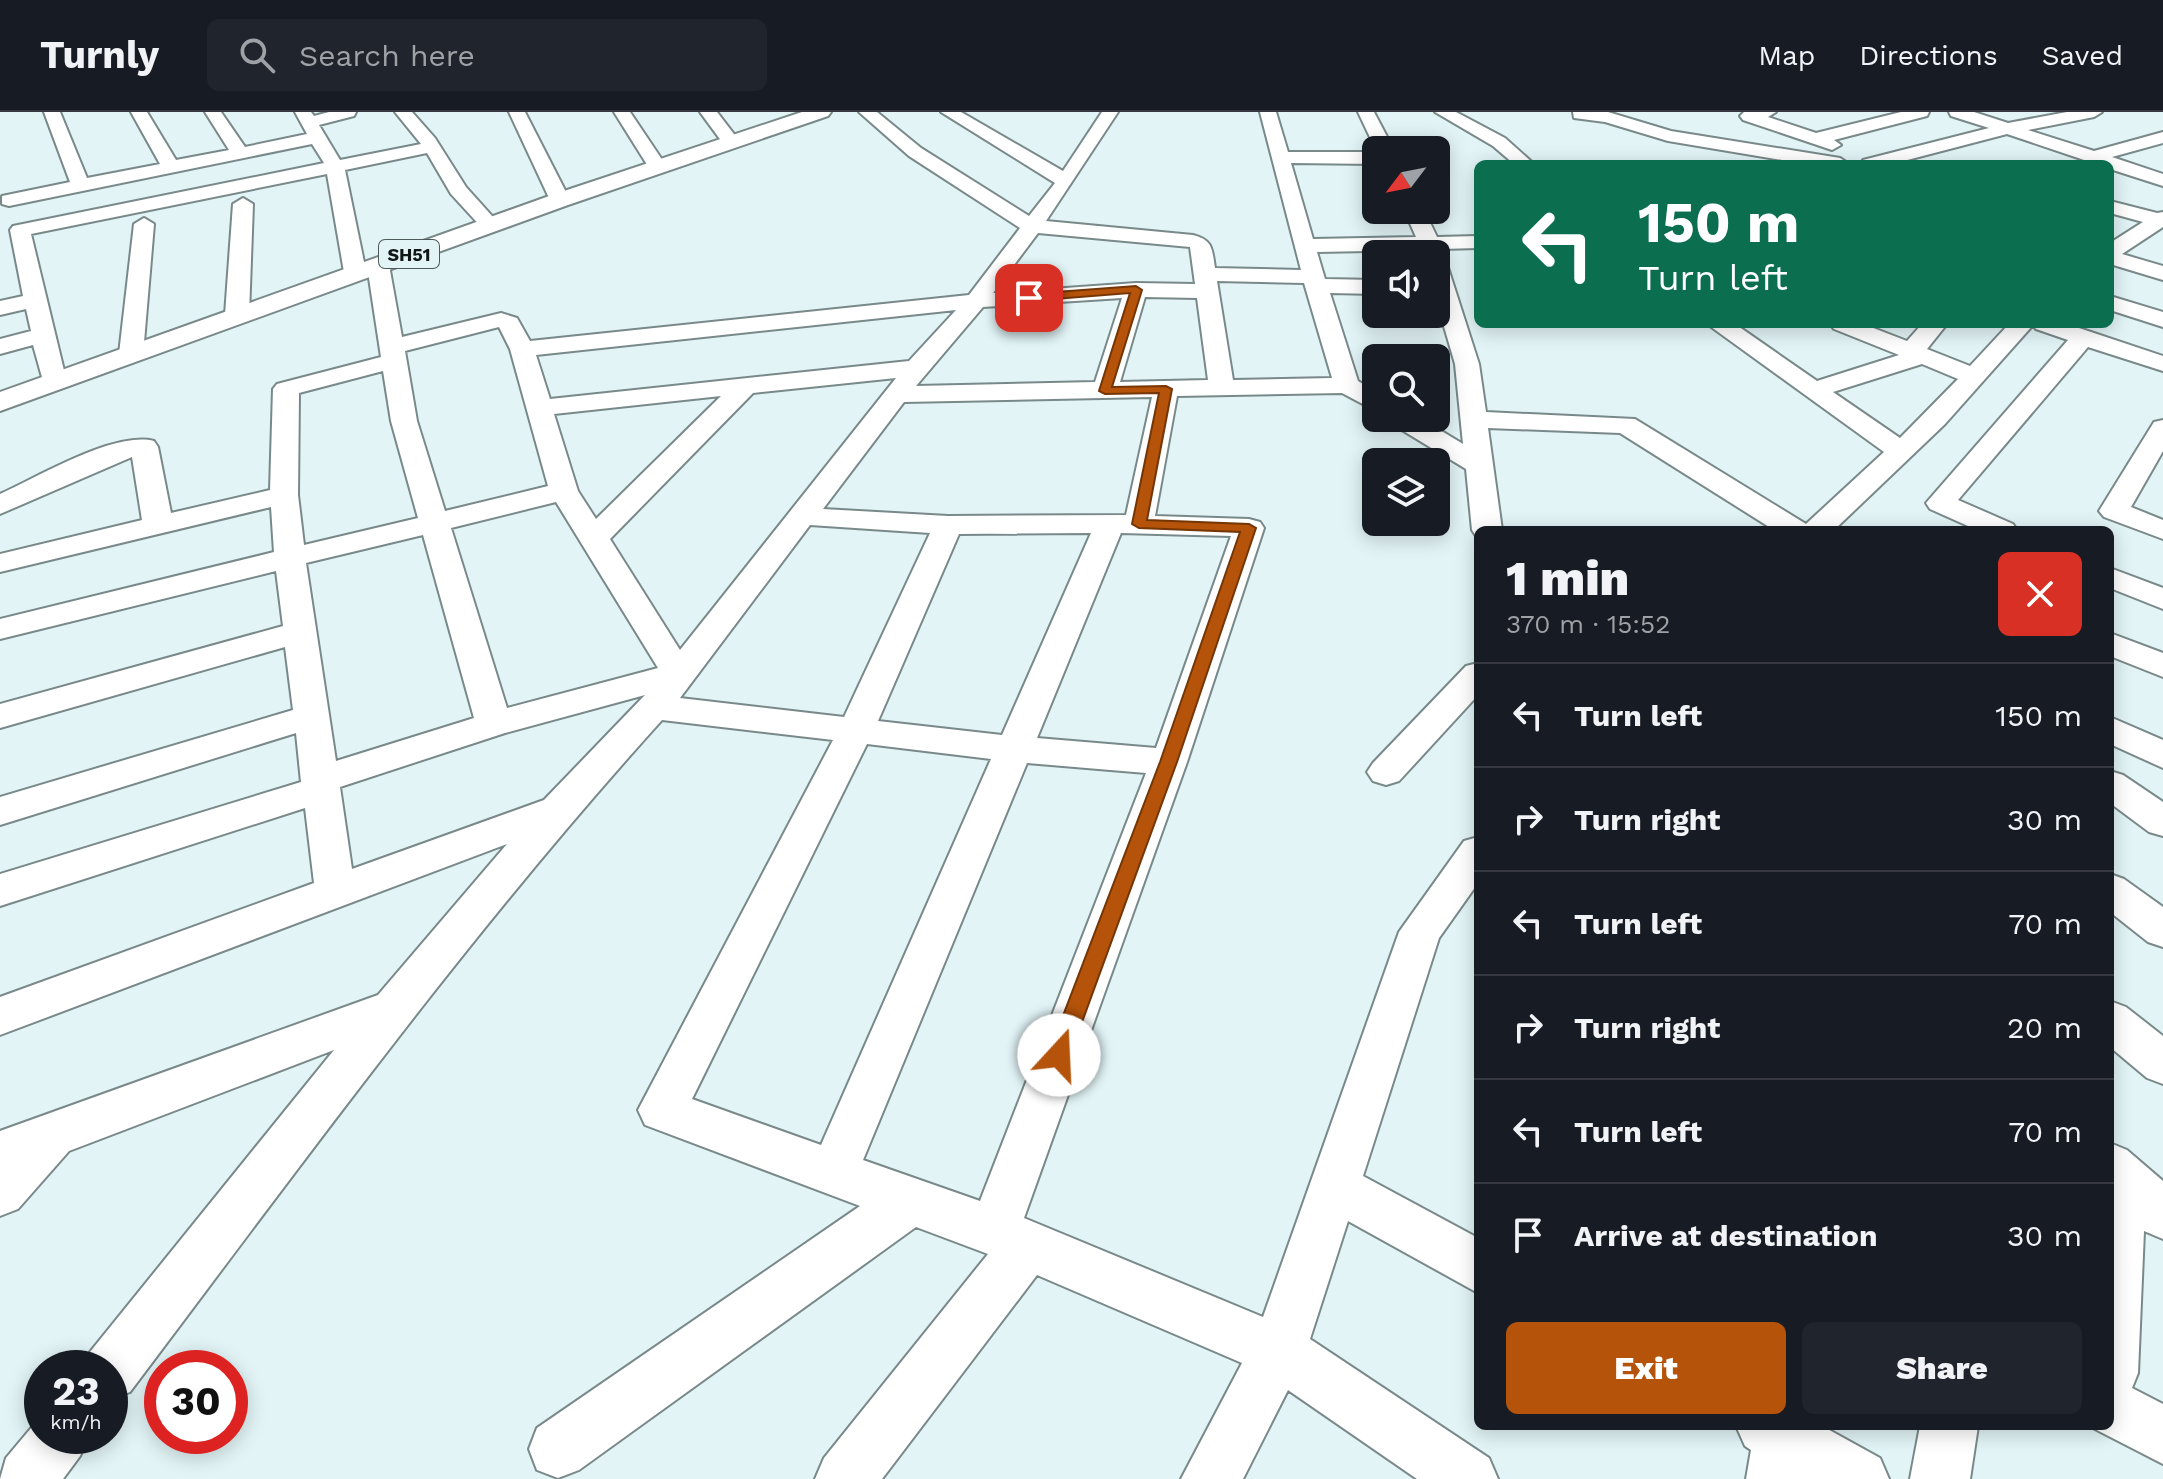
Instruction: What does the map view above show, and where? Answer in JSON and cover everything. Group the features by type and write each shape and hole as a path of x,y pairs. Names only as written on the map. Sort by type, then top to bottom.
{"main road":[{"name":"SH51","path":"0,402 366,268 804,114"}],"street":[{"path":"52,112 81,186"},
{"path":"139,112 171,167"},
{"path":"213,112 240,153"},
{"path":"7,205 81,186 240,153 348,112"},
{"path":"403,112 432,147 458,190 491,226"},
{"path":"517,112 560,200"},
{"path":"622,112 658,167"},
{"path":"708,112 731,142"},
{"path":"867,112 915,152 1031,226 1192,240 1201,246 1222,388"},
{"path":"949,112 1066,181"},
{"path":"127,1350 394,1008 558,810 654,707 908,381 976,301 1066,181 1110,112"},
{"path":"1268,112 1304,246 1347,385"},
{"path":"1366,112 1378,136"},
{"path":"1443,112 1499,142 1520,160"},
{"path":"1742,114 1768,112"},
{"path":"1815,139 1921,112"},
{"path":"1957,112 2107,160"},
{"path":"1886,160 2087,112"},
{"path":"1578,113 1597,127 1668,154"},
{"path":"1578,113 1607,117 1674,137 1815,160"},
{"path":"1742,114 1868,160"},
{"path":"311,124 335,167 393,354 404,421 494,724"},
{"path":"2084,160 2163,137"},
{"path":"14,235 432,147"},
{"path":"1909,154 1932,160"},
{"path":"1280,157 1362,158"},
{"path":"2114,162 2163,180"},
{"path":"0,176 14,235 27,266 54,383"},
{"path":"237,315 243,204"},
{"path":"2114,208 2161,219"},
{"path":"2114,252 2161,219"},
{"path":"131,354 144,224"},
{"path":"1450,249 1474,243"},
{"path":"1304,246 1362,249"},
{"path":"2114,256 2163,273"},
{"path":"0,272 27,266"},
{"path":"522,349 976,301 1207,282 1315,282 1362,286"},
{"path":"1105,391 1136,290"},
{"path":"0,308 34,300"},
{"path":"2114,304 2163,320"},
{"path":"1450,316 1467,364 1487,526"},
{"path":"801,319 810,378"},
{"path":"335,891 290,559 284,495 286,389 501,320 509,323 522,349 564,491 679,674"},
{"path":"1725,328 1901,451"},
{"path":"1852,328 1974,376"},
{"path":"1813,390 1916,354 1932,328"},
{"path":"1821,526 1901,451 2018,328"},
{"path":"2056,328 2163,364"},
{"path":"694,390 697,330"},
{"path":"0,347 42,335"},
{"path":"1925,526 1940,503 2083,337"},
{"path":"539,408 810,378 1105,391 1347,385 1362,394"},
{"path":"593,539 748,384"},
{"path":"834,1171 1014,749 1125,524 1166,389"},
{"path":"1450,420 1626,425 1789,526"},
{"path":"2163,428 2106,520 2163,530"},
{"path":"1424,432 1479,465"},
{"path":"0,505 117,452 144,447 158,525"},
{"path":"0,629 564,491"},
{"path":"0,563 284,495"},
{"path":"1940,503 1993,526"},
{"path":"801,516 948,525 1125,524 1249,528 1011,1238 845,1479"},
{"path":"948,525 856,731 662,1110 1011,1238 1279,1351 1468,1479"},
{"path":"2114,579 2163,599"},
{"path":"0,716 300,632"},
{"path":"2114,645 2163,666"},
{"path":"0,890 321,785 494,724 679,674"},
{"path":"1386,772 1474,678"},
{"path":"654,707 1014,749 1169,762"},
{"path":"0,811 312,716"},
{"path":"2114,731 2163,755"},
{"path":"2114,787 2163,822"},
{"path":"0,1016 558,810"},
{"path":"1211,1479 1279,1351 1420,932 1474,858"},
{"path":"2114,893 2163,930"},
{"path":"0,1154 394,1008"},
{"path":"2114,1023 2163,1064"},
{"path":"0,1192 58,1130"},
{"path":"2116,1172 2163,1214"},
{"path":"2114,1239 2116,1172"},
{"path":"1335,1187 1474,1265"},
{"path":"558,1449 911,1200"},
{"path":"2114,1409 2163,1435"},
{"path":"1940,1479 1948,1430"},
{"path":"1777,1442 1859,1479"},
{"path":"27,1479 46,1454"}],"route":[{"path":"1029,298 1136,290 1105,391 1166,389 1139,524 1249,528 1169,762 1059,1055"}]}
